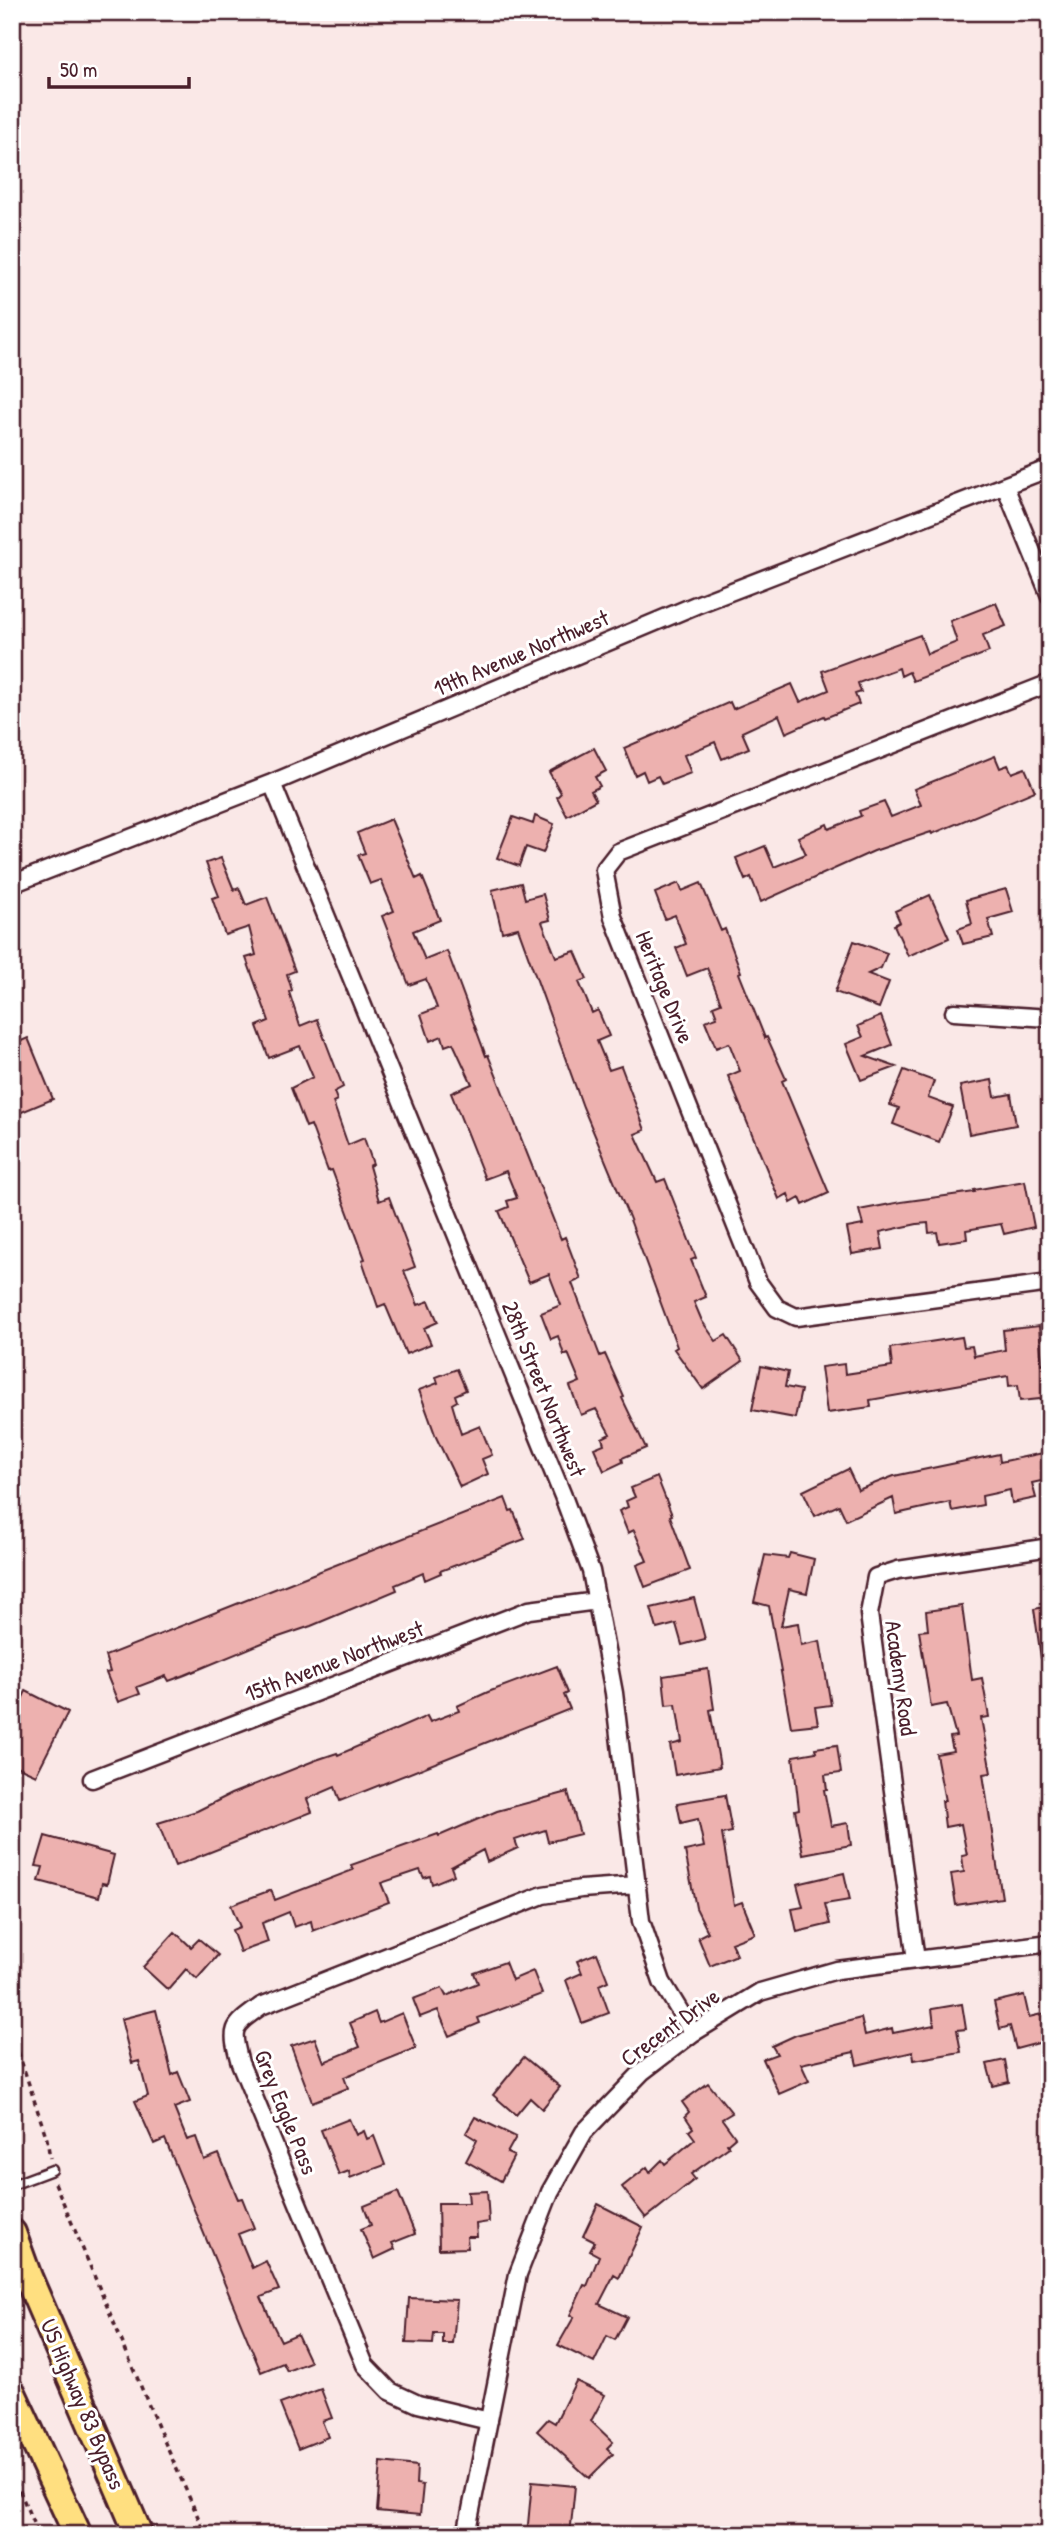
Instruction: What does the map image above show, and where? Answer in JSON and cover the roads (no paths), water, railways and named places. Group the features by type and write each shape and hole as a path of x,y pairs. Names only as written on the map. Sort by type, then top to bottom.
{"highway":[{"name":"US Highway 83 Bypass","path":"12,2234 139,2535"},
{"path":"12,2393 78,2535"}],"street":[{"name":"19th Avenue Northwest","path":"12,884 272,783 696,605 1050,468"},
{"path":"1005,486 1050,596"},
{"name":"Heritage Drive","path":"1050,683 618,852 604,870 613,918 758,1282 777,1308 796,1317 1050,1283"},
{"name":"28th Street Northwest","path":"272,783 563,1496 591,1571 614,1693 641,1922 662,1982 693,2033"},
{"path":"954,1012 1050,1018"},
{"name":"Academy Road","path":"916,1960 869,1614 876,1577 898,1570 1050,1547"},
{"name":"15th Avenue Northwest","path":"92,1779 529,1610 597,1601"},
{"name":"Grey Eagle Pass","path":"489,2421 418,2404 390,2391 365,2365 240,2063 233,2038 238,2023 261,2006 543,1895 637,1885"},
{"name":"Crecent Drive","path":"466,2535 518,2274 550,2192 584,2132 642,2072 693,2033 760,1992 837,1970 1050,1943"}],"lane":[{"path":"12,2185 52,2170"}]}
